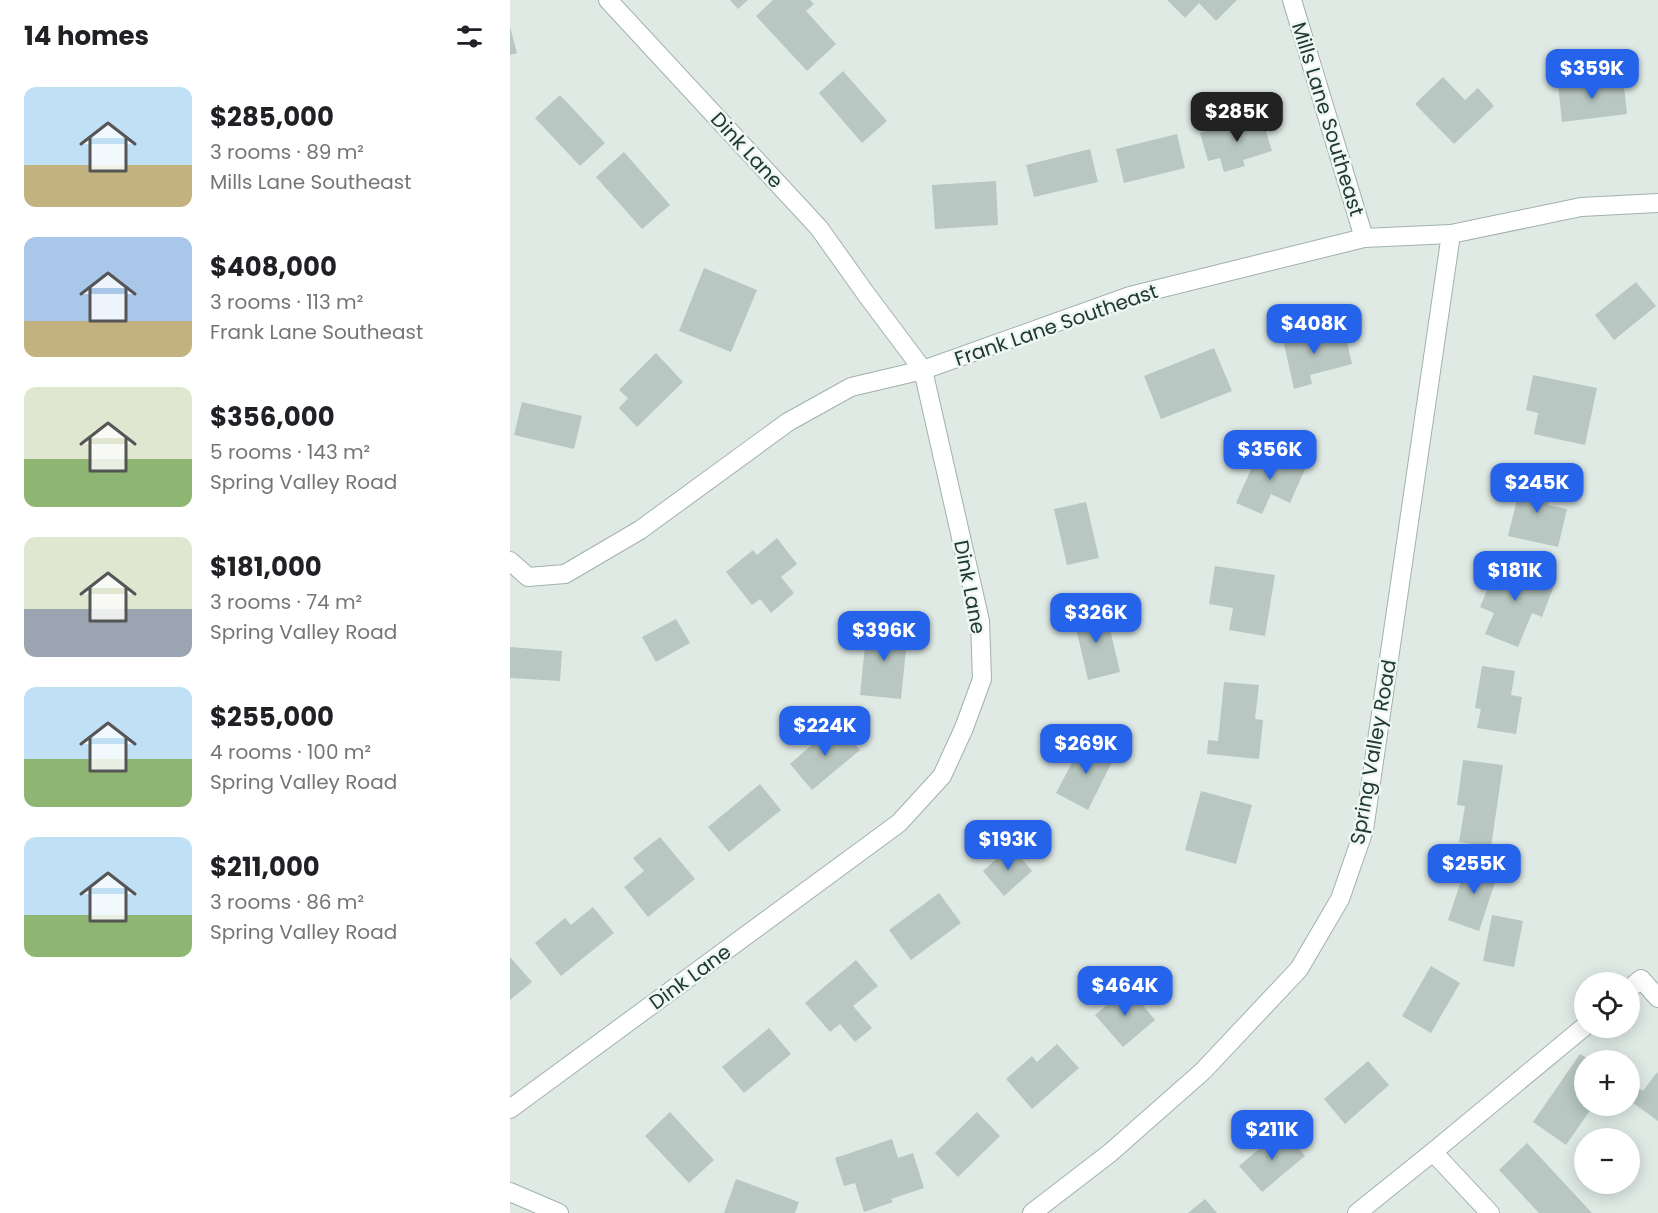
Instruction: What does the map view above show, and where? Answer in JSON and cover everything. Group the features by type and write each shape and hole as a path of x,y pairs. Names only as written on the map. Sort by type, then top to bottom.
{"street":[{"name":"Dink Lane","path":"510,1109 899,824 942,776 964,728 982,679 980,621 923,370 819,228 608,0"},
{"name":"Mills Lane Southeast","path":"1292,0 1364,238"},
{"name":"Frank Lane Southeast","path":"510,561 528,576 565,574 640,530 788,422 851,387 923,370 1130,296 1364,238 1451,234 1581,207 1658,203"},
{"name":"Spring Valley Road","path":"1032,1213 1110,1153 1203,1071 1299,969 1340,899 1364,830 1451,234"},
{"path":"1640,980 1658,998"},
{"path":"1357,1213 1574,1034"},
{"path":"1433,1152 1490,1213"},
{"path":"510,1192 559,1213"}],"building":[{"path":"730,0 748,0 738,9"},
{"path":"773,0 810,0 814,4 806,11 836,44 807,71 756,16"},
{"path":"1167,0 1237,0 1216,21 1199,3 1185,18"},
{"path":"510,27 517,53 510,55"},
{"path":"843,71 887,121 862,143 819,93"},
{"path":"1443,77 1465,100 1478,88 1494,106 1454,144 1415,104"},
{"path":"1623,77 1627,114 1562,122 1558,85"},
{"path":"560,95 605,143 580,166 535,118"},
{"path":"1261,115 1272,151 1243,160 1245,166 1224,172 1220,158 1208,161 1200,133"},
{"path":"1177,134 1185,168 1124,183 1116,149"},
{"path":"1090,149 1098,182 1034,197 1026,165"},
{"path":"624,152 670,205 642,229 596,177"},
{"path":"996,181 998,225 935,229 932,185"},
{"path":"704,268 757,290 731,352 679,331"},
{"path":"1636,282 1656,306 1614,340 1595,315"},
{"path":"1311,327 1314,340 1345,333 1352,364 1310,375 1312,384 1294,389 1282,335"},
{"path":"1214,348 1232,391 1161,419 1144,376"},
{"path":"656,353 683,382 637,427 619,408 628,398 619,390"},
{"path":"1533,375 1597,388 1585,445 1534,434 1538,413 1526,410"},
{"path":"522,402 582,416 574,449 514,435"},
{"path":"1261,447 1306,467 1290,503 1271,494 1262,514 1236,503"},
{"path":"1523,475 1553,482 1548,505 1567,509 1558,547 1508,536"},
{"path":"1086,502 1099,558 1067,565 1054,509"},
{"path":"777,538 797,564 781,577 794,593 771,613 760,599 752,605 726,572 753,550 757,555"},
{"path":"1500,560 1555,583 1542,617 1532,613 1518,647 1485,634 1494,613 1480,607"},
{"path":"1215,566 1275,575 1265,636 1229,630 1233,608 1209,604"},
{"path":"1105,608 1120,672 1088,680 1073,615"},
{"path":"676,619 690,643 656,662 642,637"},
{"path":"867,626 908,630 901,699 860,695"},
{"path":"510,647 562,651 560,681 510,678"},
{"path":"1482,666 1515,671 1511,695 1522,697 1516,734 1477,728 1481,709 1475,708"},
{"path":"1224,682 1259,685 1255,719 1263,720 1259,759 1207,754 1208,740 1218,741"},
{"path":"837,723 860,750 812,790 790,764"},
{"path":"1084,740 1115,756 1088,810 1056,793"},
{"path":"1463,760 1503,765 1491,847 1459,842 1465,806 1457,805"},
{"path":"760,784 781,810 729,852 708,827"},
{"path":"1201,791 1252,805 1236,864 1185,850"},
{"path":"660,837 695,879 648,917 624,887 644,871 633,858"},
{"path":"1011,846 1032,871 1004,896 983,871"},
{"path":"1468,860 1499,870 1479,931 1448,920"},
{"path":"939,893 961,923 911,960 889,930"},
{"path":"593,907 614,933 561,976 535,943 565,918 571,925"},
{"path":"1492,915 1523,921 1514,967 1483,961"},
{"path":"510,957 532,982 510,1000"},
{"path":"856,960 878,986 853,1006 872,1028 855,1042 840,1024 830,1032 805,1003"},
{"path":"1431,966 1460,983 1431,1033 1402,1016"},
{"path":"1128,987 1155,1020 1123,1047 1095,1015"},
{"path":"769,1028 791,1054 744,1093 722,1067"},
{"path":"1057,1044 1079,1068 1032,1109 1006,1079 1032,1056 1037,1062"},
{"path":"1368,1061 1389,1085 1345,1124 1324,1099"},
{"path":"1574,1063 1574,1116 1586,1116 1578,1128 1574,1128 1574,1133 1566,1145 1533,1122"},
{"path":"1657,1072 1658,1121 1640,1108 1640,1089 1643,1091"},
{"path":"670,1112 714,1160 689,1183 645,1136"},
{"path":"977,1112 1000,1136 958,1177 935,1153"},
{"path":"1283,1129 1305,1156 1262,1192 1239,1166"},
{"path":"892,1139 898,1158 913,1153 924,1188 891,1199 893,1202 864,1212 855,1183 844,1186 835,1158"},
{"path":"1527,1143 1592,1213 1539,1213 1499,1170"},
{"path":"736,1179 799,1202 795,1213 724,1213"},
{"path":"1205,1199 1217,1213 1188,1213"}]}
